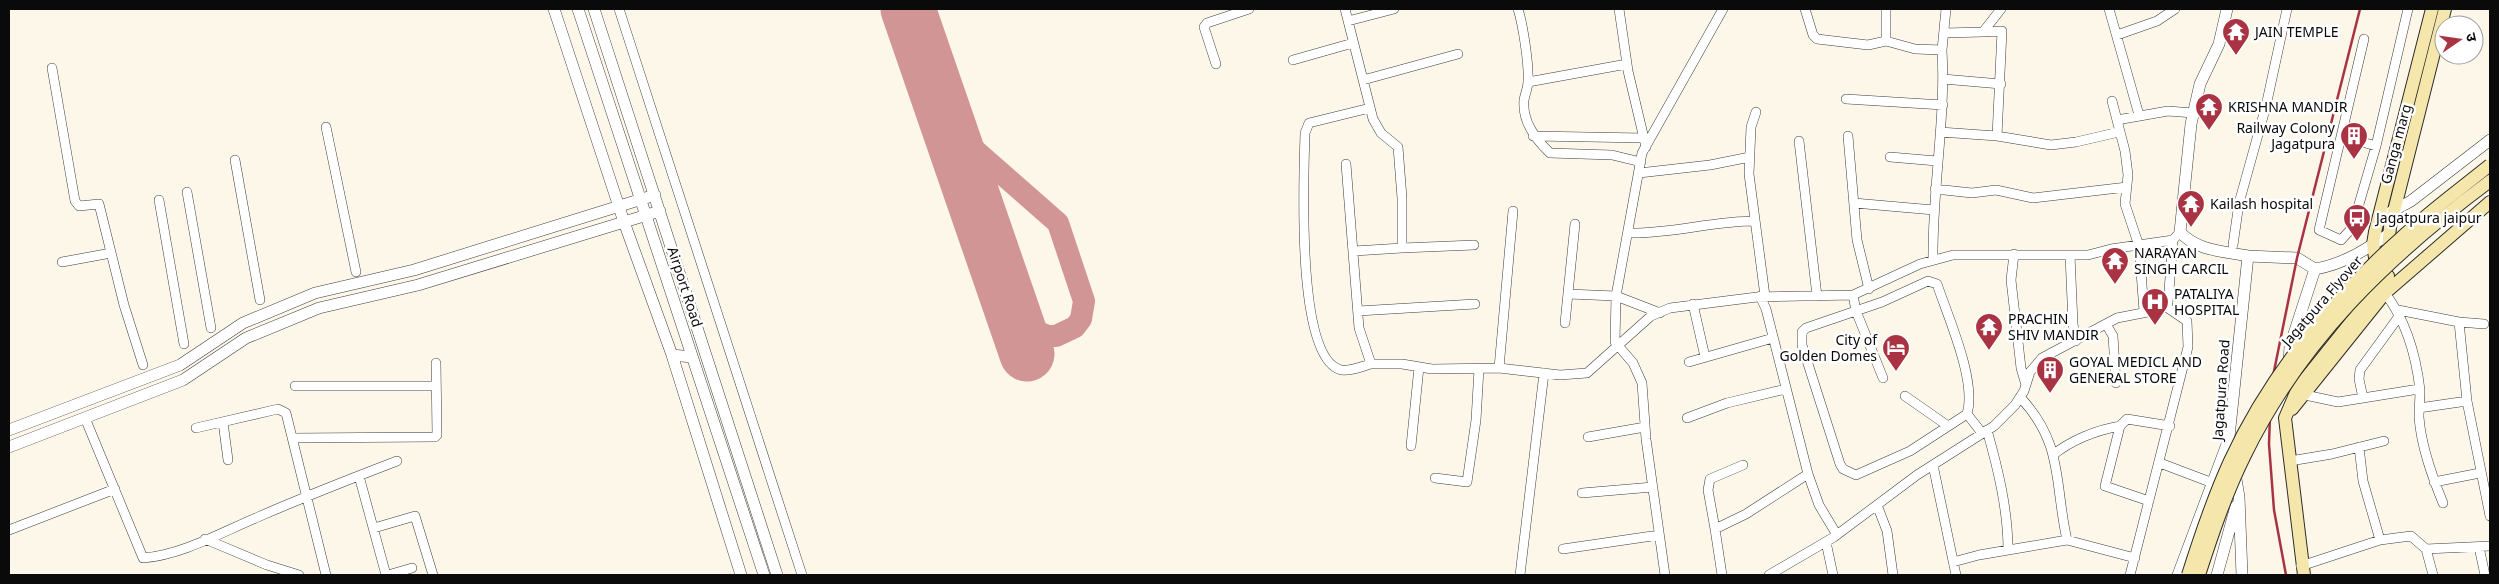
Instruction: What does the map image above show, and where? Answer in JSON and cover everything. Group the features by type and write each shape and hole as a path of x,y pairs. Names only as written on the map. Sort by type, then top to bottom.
{"main road":[{"path":"2386,285 2373,244 2432,9"},
{"name":"Ganga marg","path":"2386,285 2389,234 2445,9"},
{"name":"Jagatpura Flyover","path":"2188,575 2209,511 2230,460 2283,371 2310,334 2360,277 2402,237 2490,165"},
{"name":"Jagatpura Flyover","path":"2198,575 2219,515 2245,454 2288,380 2348,304 2370,281 2408,245 2490,181"},
{"path":"2303,571 2285,418 2298,388 2386,285 2490,202"},
{"path":"2285,418 2305,395 2386,285"}],"street":[{"path":"554,9 624,222 672,355 741,575"},
{"name":"Airport Road","path":"578,9 764,575"},
{"name":"Airport Road","path":"594,9 776,575"},
{"path":"619,9 802,575"},
{"path":"1216,64 1204,27 1207,23 1249,9"},
{"path":"1345,9 1373,119 1381,133 1398,147 1402,198 1402,248"},
{"path":"1348,21 1394,9"},
{"path":"1518,9 1528,82 1524,102 1533,136 1550,153 1612,155 1641,162"},
{"path":"1619,9 1627,64 1644,143 1616,296 1615,342 1633,363 1642,383 1645,427 1665,575"},
{"path":"1644,143 1723,9"},
{"path":"1805,9 1813,35 1817,39 1868,45 1886,41 1915,49 1942,50"},
{"path":"1886,9 1886,41"},
{"path":"1933,260 1935,189 1943,105 1942,50 1946,9"},
{"path":"1983,32 2001,9"},
{"path":"2110,9 2139,115"},
{"path":"2116,34 2137,30 2157,21 2175,9"},
{"path":"1771,575 1826,542 1934,465 1985,432 2015,405 2026,385 2030,372 2042,358 2106,324 2144,311 2158,310 2168,303 2193,113 2200,84 2220,44 2227,9"},
{"path":"2233,245 2239,204 2268,98 2287,9"},
{"path":"2364,39 2319,230 2341,240 2352,228 2376,146 2408,9"},
{"path":"1944,32 2002,31 2001,84 1997,136"},
{"path":"1293,60 1353,43"},
{"path":"1363,80 1458,54"},
{"path":"1528,82 1627,64"},
{"path":"52,68 75,201 79,206 99,204 143,365"},
{"path":"1943,79 2001,84"},
{"path":"1846,99 1943,105"},
{"path":"2112,101 2125,151 2126,204 2139,246 2144,311"},
{"path":"1370,108 1309,124 1305,133 1303,229 1312,326 1321,347 1332,365 1342,370 1371,364 1402,364 1432,369 1498,368 1560,375 1587,373 1651,316 1670,308 1762,296 1853,296 1920,264 1953,255 2088,255 2139,246 2177,236 2204,248 2248,256 2297,258 2315,269 2334,266 2389,234"},
{"path":"2116,120 2168,110 2193,113"},
{"path":"1756,112 1751,126 1749,174 1762,296 1808,474 1819,505 1837,534"},
{"path":"326,128 356,272"},
{"path":"1940,132 1997,136 2051,145 2076,142 2119,132"},
{"path":"1533,136 1644,143"},
{"path":"1848,136 1857,240 1869,289"},
{"path":"2345,137 2376,146"},
{"path":"2379,215 2394,212 2490,140"},
{"path":"1799,141 1817,296"},
{"path":"1639,173 1710,165 1750,157"},
{"path":"1890,157 1937,161"},
{"path":"235,160 260,300"},
{"path":"1346,164 1359,328 1371,364"},
{"path":"1935,189 1972,193 1996,190 2033,198 2127,186"},
{"path":"187,192 210,328"},
{"path":"9,430 180,365 243,323 315,292 414,270 655,195"},
{"path":"159,200 184,344"},
{"path":"1854,203 1934,210"},
{"path":"9,447 183,380 246,338 318,308 418,285 660,211"},
{"path":"1498,368 1513,211"},
{"path":"1628,233 1646,234 1733,221 1755,221"},
{"path":"1565,324 1575,224"},
{"path":"1354,251 1474,246"},
{"path":"62,262 111,253"},
{"path":"2014,254 2011,280 2021,368 2026,385"},
{"path":"2070,255 2073,324 2076,341"},
{"name":"Jagatpura Road","path":"2242,575 2239,497 2229,437 2248,256"},
{"path":"2285,418 2290,346 2315,269"},
{"path":"1928,281 1937,284 1962,355 1970,400 1967,414 1910,451 1856,475 1843,469 1801,338 1802,332 1806,328 1856,311 1928,281"},
{"path":"2386,285 2415,353 2419,408 2424,442 2434,482 2443,503"},
{"path":"1568,294 1616,296 1660,313"},
{"path":"1853,296 1856,311 1883,378"},
{"path":"1358,311 1475,304"},
{"path":"1693,304 1705,357"},
{"path":"2130,575 2170,426 2188,347 2187,321 2165,306"},
{"path":"2399,312 2459,322 2484,324"},
{"path":"2363,398 2359,379 2360,370 2399,312"},
{"path":"2459,322 2467,401 2490,516"},
{"path":"2106,324 2113,336 2116,383"},
{"path":"1688,362 1774,338"},
{"path":"672,355 692,357"},
{"path":"292,438 431,439 437,435 436,363"},
{"path":"1410,446 1419,367"},
{"path":"1435,478 1467,482 1476,420 1479,369"},
{"path":"1520,575 1544,373"},
{"path":"295,386 436,386"},
{"path":"1687,418 1727,403 1786,389"},
{"path":"2305,395 2327,401 2363,398 2419,389"},
{"path":"1905,396 1948,426"},
{"path":"2020,396 2043,424 2052,444 2067,540"},
{"path":"2419,408 2467,401"},
{"path":"196,428 278,409 286,413 326,575"},
{"path":"1967,414 1985,432 1995,460 2008,534 2008,550"},
{"path":"85,418 143,558 156,557 205,539 306,496 397,461"},
{"path":"2149,502 2105,486 2120,426 2127,419 2170,426"},
{"path":"224,422 228,460"},
{"path":"2054,455 2063,446 2104,429 2120,426"},
{"path":"1588,437 1645,427"},
{"path":"2178,575 2214,482 2229,437"},
{"path":"2290,461 2324,456 2384,441"},
{"path":"2359,447 2363,481 2380,540"},
{"path":"2160,463 2214,482 2239,497 2217,575"},
{"path":"1722,575 1708,490 1710,479 1743,465"},
{"path":"1934,465 1945,529 1956,575"},
{"path":"2434,482 2480,473"},
{"path":"1715,529 1746,514 1808,474"},
{"path":"359,476 387,575 412,568"},
{"path":"1582,493 1653,487"},
{"path":"9,530 115,489"},
{"path":"1877,505 1887,531 1893,575"},
{"path":"374,528 415,516 433,575"},
{"path":"1564,549 1659,535"},
{"path":"2303,571 2380,540 2411,536 2426,549 2433,575"},
{"path":"205,539 267,565 299,575"},
{"path":"1953,562 2067,540 2135,558"},
{"path":"1826,542 1833,575"},
{"path":"2426,549 2490,546"},
{"path":"2479,547 2485,575"},
{"path":"267,565 268,575"}],"taxiway":[{"path":"909,9 920,42"},
{"path":"938,96 948,121 960,137 1058,223 1084,301 1081,319 1075,327 1056,336 1048,336 1027,328 1012,307 987,241"}],"runway":[{"path":"908,9 1027,354"}],"railway":[{"path":"2286,575 2274,510 2269,444 2271,386 2297,258 2360,9"}],"place":[{"name":"JAIN TEMPLE","path":"2236,56"},
{"name":"KRISHNA MANDIR","path":"2209,131"},
{"name":"Railway Colony Jagatpura","path":"2354,160"},
{"name":"Kailash hospital","path":"2191,228"},
{"name":"Jagatpura jaipur","path":"2357,242"},
{"name":"NARAYAN SINGH CARCIL","path":"2115,285"},
{"name":"PATALIYA HOSPITAL","path":"2155,326"},
{"name":"PRACHIN SHIV MANDIR","path":"1989,351"},
{"name":"City of Golden Domes","path":"1896,372"},
{"name":"GOYAL MEDICL AND GENERAL STORE","path":"2050,394"}]}
